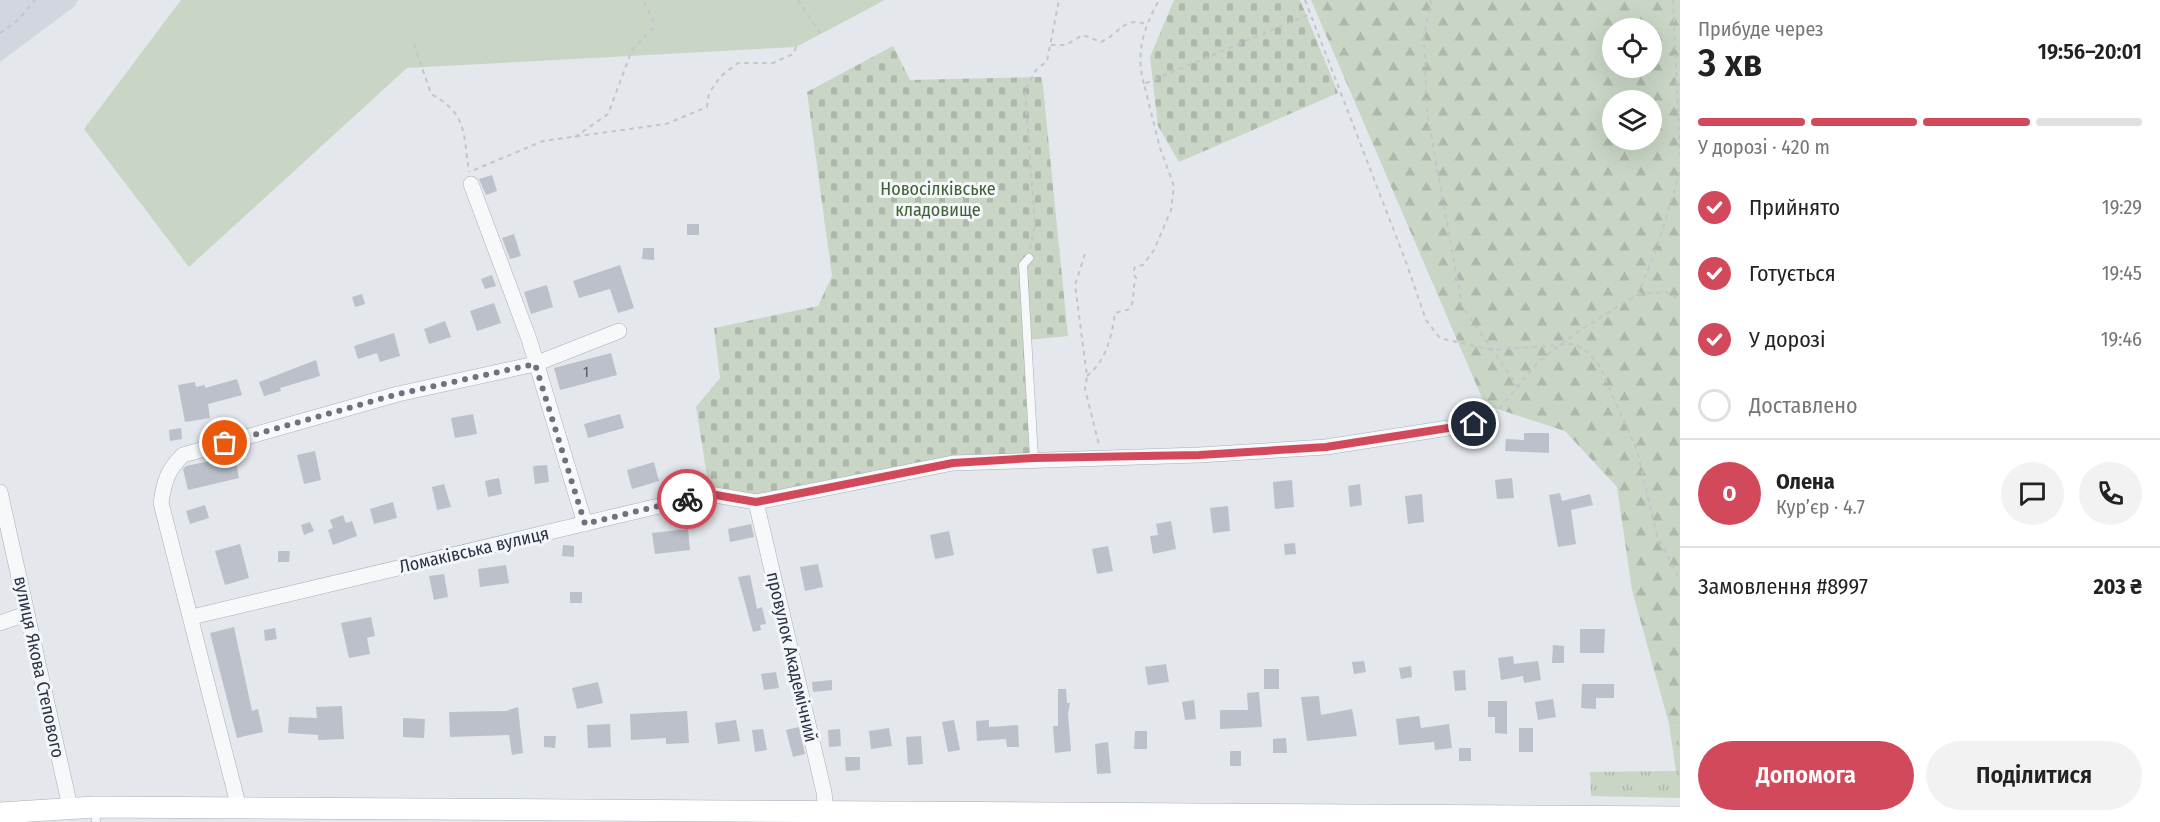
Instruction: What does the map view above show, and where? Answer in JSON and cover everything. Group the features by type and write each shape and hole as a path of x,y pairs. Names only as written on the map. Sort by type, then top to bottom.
{"street":[{"path":"470,178 529,339 585,524"},
{"path":"239,808 161,503 164,481 171,466 183,455 398,394 535,364 619,331"},
{"path":"756,502 953,463 1034,458 1199,455 1326,447 1474,424"},
{"name":"вулиця Якова Степового","path":"0,492 70,807"},
{"name":"Ломаківська вулиця","path":"192,617 710,494 756,502"},
{"name":"провулок Академічний","path":"756,502 824,792 826,813"},
{"path":"0,623 26,614"},
{"path":"0,813 70,807 96,814 239,808 311,816 803,818 826,813 1680,818"}],"lane":[{"path":"1029,258 1023,265 1034,458"}],"path":[{"path":"0,33 17,21 35,0"},
{"path":"573,138 608,114 632,50 651,29 653,21 643,0"},
{"path":"798,0 820,33"},
{"path":"1029,258 1035,225 1025,90 1036,70 1047,61 1059,0"},
{"path":"1087,376 1096,369 1108,349 1107,342 1115,312 1130,309 1134,302 1132,291 1136,278 1133,273 1135,267 1143,265 1154,250 1171,210 1174,186 1160,148 1138,64 1148,26 1159,0"},
{"path":"1305,0 1406,261 1425,320 1440,338 1492,350 1575,344 1589,353 1600,367 1637,450 1657,536 1680,580"},
{"path":"1431,0 1424,36 1427,112 1462,306 1518,387"},
{"path":"1672,0 1680,156"},
{"path":"1144,84 1310,14"},
{"path":"1051,45 1066,45 1083,35 1101,42 1114,36 1127,22 1137,21 1148,26"},
{"path":"414,44 431,94 450,105 459,116 470,178 543,141 666,124 694,113 707,107 709,93 726,71 738,63 773,63 793,54 798,43"},
{"path":"1638,294 1657,248 1680,171"},
{"path":"1085,254 1075,285 1087,376 1084,389 1102,457"},
{"path":"1474,424 1495,414 1539,361 1579,331 1638,294 1667,292 1680,301"}],"shaded area":[{"path":"0,0 78,0 75,6 0,62"}],"green space":[{"path":"181,0 885,0 796,47 407,68 189,267 84,129"},
{"path":"1174,0 1300,0 1338,93 1179,162 1158,126 1150,57"},
{"path":"1311,0 1680,0 1680,726 1669,724 1632,590 1617,487 1565,431 1485,405"},
{"name":"Новосілківське кладовище","path":"893,46 910,80 1042,77 1068,336 1028,340 1034,458 953,463 756,502 710,494 696,407 720,378 714,328 818,306 832,276 807,92"},
{"path":"1669,724 1680,726 1680,798 1591,796 1590,772 1676,771"}],"building":[{"path":"492,175 497,191 486,195 479,179"},
{"path":"687,224 699,224 699,235 687,235"},
{"path":"514,234 521,256 510,259 502,238"},
{"path":"643,248 654,248 654,260 642,259"},
{"path":"620,265 634,308 618,313 610,289 579,298 573,281"},
{"path":"492,275 496,286 485,289 481,279"},
{"path":"547,285 553,307 531,314 524,292"},
{"path":"362,294 365,304 355,307 352,297"},
{"path":"494,303 501,323 477,331 470,311"},
{"path":"445,321 451,337 429,344 424,329"},
{"path":"394,333 400,356 380,362 377,353 358,359 354,346"},
{"path":"611,353 617,375 560,390 554,368"},
{"path":"316,360 320,376 280,388 281,391 264,396 259,382"},
{"path":"237,379 242,395 208,404 210,418 185,422 178,385 195,382 196,387 205,385 205,388"},
{"path":"473,414 477,434 455,438 451,418"},
{"path":"620,414 624,428 588,438 584,424"},
{"path":"181,428 182,439 170,441 169,430"},
{"path":"1524,433 1549,433 1549,453 1505,451 1506,439 1524,440"},
{"path":"315,451 321,480 304,484 297,455"},
{"path":"235,456 239,478 188,490 183,469 186,466"},
{"path":"654,462 659,481 632,489 627,470"},
{"path":"547,465 549,482 535,484 533,466"},
{"path":"499,478 502,494 488,497 485,481"},
{"path":"1512,478 1514,498 1497,499 1495,480"},
{"path":"1292,480 1294,507 1275,509 1273,482"},
{"path":"444,484 451,507 437,510 432,487"},
{"path":"1360,484 1362,505 1350,507 1348,486"},
{"path":"1560,493 1562,501 1590,494 1593,505 1571,510 1576,544 1558,547 1549,495"},
{"path":"1422,494 1424,522 1408,524 1405,496"},
{"path":"393,502 397,518 374,524 370,509"},
{"path":"205,505 209,518 190,524 186,511"},
{"path":"1228,506 1230,531 1213,533 1210,508"},
{"path":"343,515 346,523 352,521 357,536 333,545 328,530 333,528 330,520"},
{"path":"1171,521 1176,549 1153,554 1150,536 1158,535 1156,524"},
{"path":"310,522 314,531 304,535 301,525"},
{"path":"751,524 754,537 730,542 728,529"},
{"path":"688,529 690,550 655,554 652,533"},
{"path":"949,531 954,555 935,559 930,535"},
{"path":"1295,543 1296,554 1285,555 1284,544"},
{"path":"240,544 249,578 225,585 215,551"},
{"path":"563,545 574,546 574,557 562,556"},
{"path":"1108,546 1113,571 1097,574 1092,549"},
{"path":"278,551 290,551 289,562 278,562"},
{"path":"818,564 823,587 805,591 800,567"},
{"path":"506,565 509,583 480,587 478,569"},
{"path":"444,574 448,597 434,600 429,576"},
{"path":"750,575 757,609 762,607 766,624 760,625 761,630 753,632 738,577"},
{"path":"570,592 582,592 582,603 570,603"},
{"path":"371,617 375,636 367,638 370,654 349,658 341,623"},
{"path":"234,627 252,711 258,709 263,732 237,738 210,633"},
{"path":"275,628 277,639 265,641 264,630"},
{"path":"1580,629 1605,629 1604,653 1580,653"},
{"path":"1553,645 1564,646 1564,663 1552,663"},
{"path":"1513,656 1514,664 1538,661 1541,680 1524,683 1523,676 1501,680 1498,658"},
{"path":"1364,661 1366,672 1354,674 1352,662"},
{"path":"1166,664 1169,682 1148,685 1145,667"},
{"path":"1411,666 1412,677 1401,679 1399,668"},
{"path":"1264,669 1279,669 1279,689 1264,689"},
{"path":"1465,670 1466,690 1455,691 1453,671"},
{"path":"776,672 779,688 764,690 761,674"},
{"path":"832,680 832,690 813,692 812,682"},
{"path":"598,682 603,703 577,709 572,688"},
{"path":"1582,684 1614,684 1614,698 1596,698 1596,709 1581,708"},
{"path":"1058,689 1066,689 1067,703 1070,703 1068,714 1071,751 1055,753 1053,726 1058,726"},
{"path":"1259,692 1262,727 1220,729 1220,710 1248,710 1247,693"},
{"path":"1319,696 1321,715 1352,709 1357,736 1307,741 1301,697"},
{"path":"1553,699 1556,717 1538,720 1535,702"},
{"path":"1194,700 1196,719 1185,720 1182,702"},
{"path":"1488,701 1507,701 1507,734 1495,733 1495,717 1488,717"},
{"path":"342,706 344,739 318,740 318,735 288,733 289,717 317,718 316,707"},
{"path":"518,707 523,753 512,755 509,735 450,737 449,712 506,711"},
{"path":"687,711 689,743 666,744 666,738 631,740 630,714"},
{"path":"1419,716 1421,728 1449,724 1452,748 1435,750 1434,742 1399,745 1396,719"},
{"path":"403,718 425,719 424,738 403,737"},
{"path":"736,720 740,741 718,744 715,723"},
{"path":"954,720 960,750 948,752 942,722"},
{"path":"989,720 989,727 1018,725 1019,747 1007,747 1006,739 977,741 976,721"},
{"path":"610,724 611,747 588,748 587,725"},
{"path":"799,727 805,754 793,757 786,730"},
{"path":"889,728 892,746 871,749 869,731"},
{"path":"1519,728 1533,728 1533,752 1519,752"},
{"path":"763,729 767,750 755,752 752,730"},
{"path":"840,729 841,746 829,747 828,730"},
{"path":"1135,731 1147,731 1147,749 1134,749"},
{"path":"544,736 556,736 555,748 544,747"},
{"path":"921,736 923,764 908,765 906,737"},
{"path":"1286,738 1287,753 1273,753 1273,739"},
{"path":"1108,742 1111,773 1097,774 1095,744"},
{"path":"1459,748 1471,748 1471,761 1459,761"},
{"path":"1230,751 1241,751 1241,766 1230,766"},
{"path":"845,757 860,757 860,770 846,771"}],"way so far":[{"path":"225,443 398,394 535,364 585,524 687,499"}],"route":[{"path":"687,499 710,494 756,502 953,463 1034,458 1199,455 1326,447 1474,424"}]}
